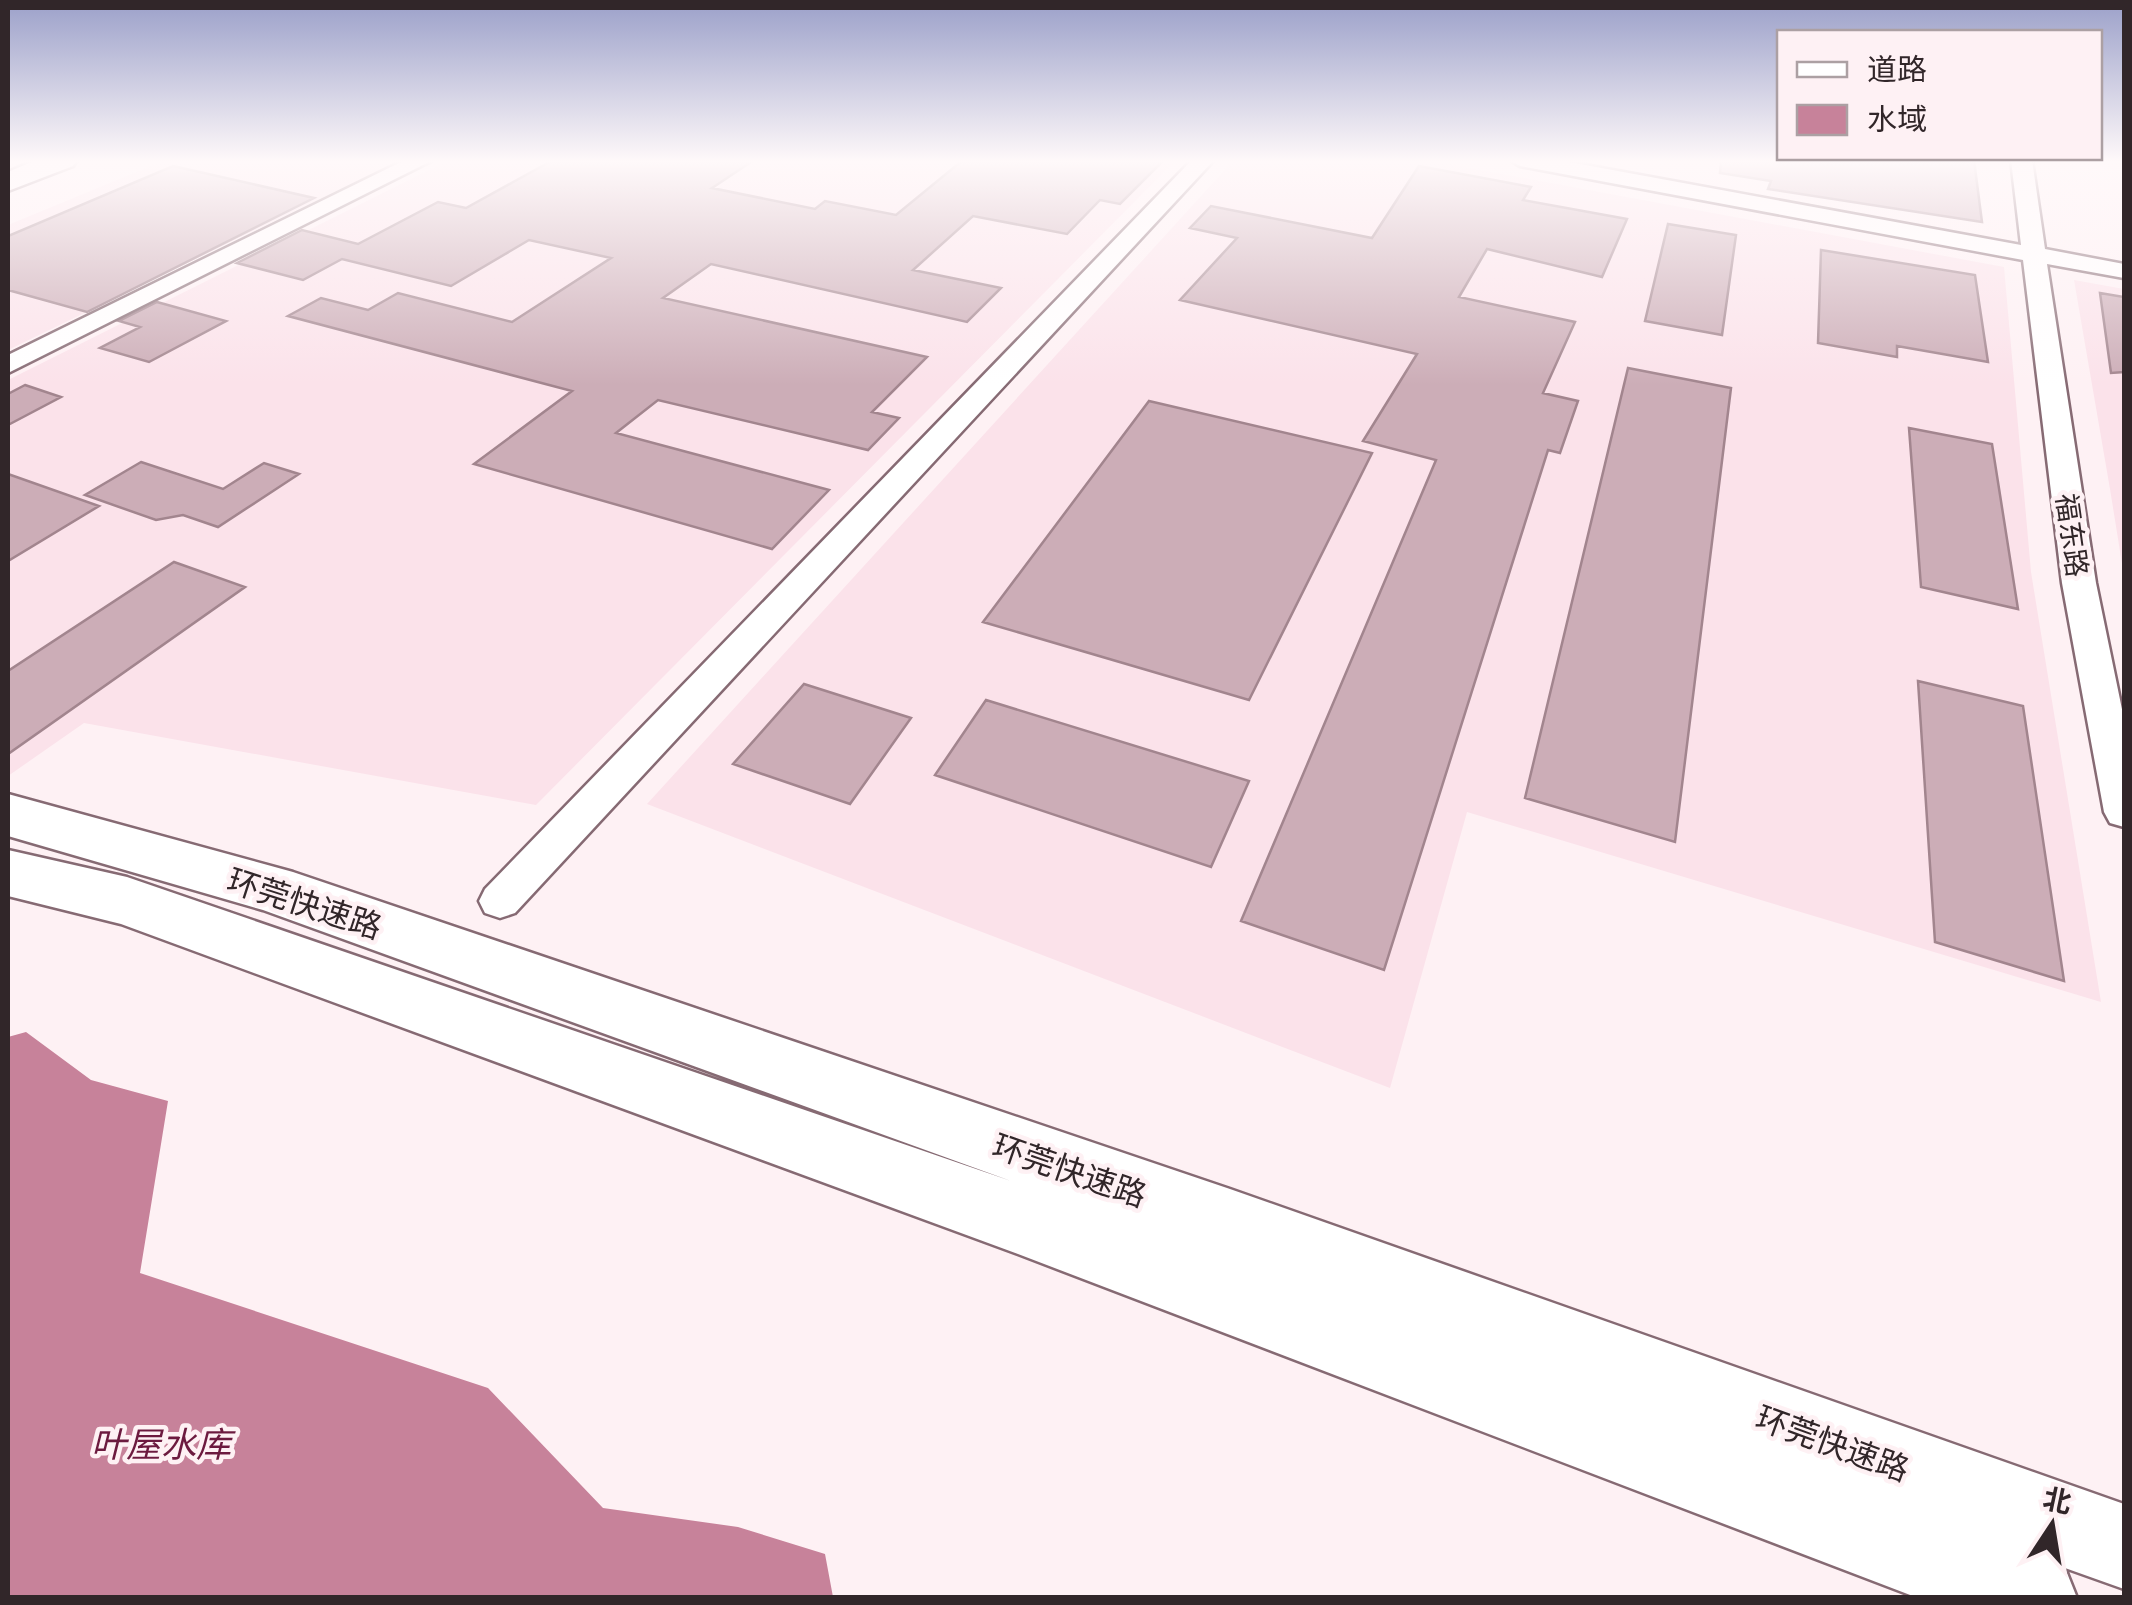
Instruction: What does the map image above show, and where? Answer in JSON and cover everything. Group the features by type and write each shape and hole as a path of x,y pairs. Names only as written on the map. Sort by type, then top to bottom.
{"highway":[{"name":"环莞快速路","path":"8,815 272,889 1230,1225 2124,1547"},
{"name":"环莞快速路","path":"8,873 128,901 1018,1218 2034,1598"}],"street":[{"path":"8,365 271,235"},
{"path":"500,901 1133,235"},
{"path":"1927,235 2124,271"},
{"name":"福东路","path":"2033,235 2079,583 2124,812"}],"shaded area":[{"path":"8,235 246,235 8,350"},
{"path":"299,235 1102,235 536,805 84,723 8,776 8,380"},
{"path":"1166,235 1831,235 2004,267 2031,572 2101,1002 1467,812 1390,1088 647,804"},
{"path":"2074,280 2124,289 2124,576 2110,489"}],"water":[{"name":"叶屋水库","path":"26,1032 91,1080 168,1101 140,1273 488,1388 603,1508 738,1527 825,1554 833,1597 8,1597 8,1037"}],"building":[{"path":"241,235 87,312 8,290 8,236"},
{"path":"292,235 322,235 358,244 375,235 952,235 913,270 1001,288 967,322 711,264 663,298 927,357 872,412 899,418 868,450 658,400 616,433 829,490 772,549 474,464 572,391 288,316 321,298 368,310 398,293 512,322 611,258 529,240 451,286 342,259 303,280 237,263"},
{"path":"1222,235 1372,238 1374,235 1620,235 1602,277 1487,249 1459,297 1575,322 1543,393 1578,401 1560,453 1548,450 1384,970 1241,921 1436,460 1363,441 1417,354 1180,300 1237,238"},
{"path":"1665,235 1736,235 1722,335 1645,321"},
{"path":"1821,250 1975,275 1988,362 1897,346 1897,357 1818,343"},
{"path":"2100,293 2124,297 2124,372 2111,373"},
{"path":"157,302 226,321 149,362 100,348 140,327 119,321"},
{"path":"1628,368 1731,388 1675,842 1525,798"},
{"path":"25,385 61,397 8,425 8,394"},
{"path":"1149,401 1372,453 1249,700 983,622"},
{"path":"1909,428 1992,444 2018,609 1921,587"},
{"path":"141,462 223,489 264,463 299,474 218,527 183,515 156,520 85,495"},
{"path":"8,474 99,506 8,561"},
{"path":"174,562 245,587 8,754 8,671"},
{"path":"1918,681 2023,706 2064,981 1935,942"},
{"path":"804,684 911,718 850,804 733,764"},
{"path":"986,700 1249,781 1211,867 935,775"}]}
